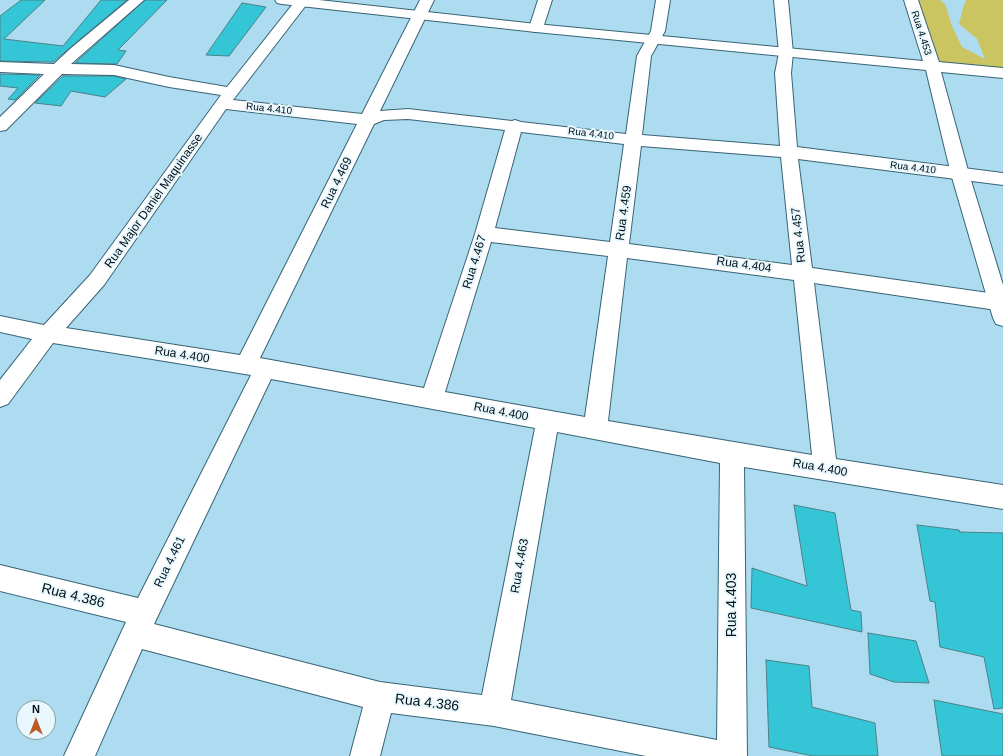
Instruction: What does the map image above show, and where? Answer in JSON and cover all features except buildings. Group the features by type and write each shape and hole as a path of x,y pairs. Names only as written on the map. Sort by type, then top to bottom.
{"street":[{"path":"0,126 75,52 137,0"},
{"path":"282,0 423,7 536,28 1003,73"},
{"path":"536,28 545,0"},
{"name":"Rua 4.459","path":"595,430 644,56 658,31 663,0"},
{"name":"Rua 4.457","path":"781,0 786,53 783,73 786,127 825,469"},
{"name":"Rua 4.453","path":"911,0 932,65 960,174 1002,308"},
{"name":"Rua Major Daniel Maquinasse","path":"0,397 48,334 97,280 226,98 302,1"},
{"name":"Rua 4.469","path":"256,367 368,120 423,7"},
{"name":"Rua 4.410","path":"0,68 114,70 169,82 226,98 368,120 383,115 408,114 515,125 634,140 790,152 1003,179"},
{"name":"Rua 4.467","path":"432,399 484,234 515,125"},
{"name":"Rua 4.404","path":"484,234 697,259 803,274 1002,308"},
{"name":"Rua 4.400","path":"0,324 48,334 256,367 732,454 1003,497"},
{"name":"Rua 4.461","path":"79,756 256,367"},
{"name":"Rua 4.463","path":"494,711 548,421"},
{"name":"Rua 4.403","path":"732,454 732,756"},
{"name":"Rua 4.386","path":"0,578 380,697 494,711 723,756"},
{"path":"365,756 380,697"}],"shaded area":[{"path":"915,0 940,0 945,4 952,26 962,47 985,59 977,39 959,24 963,8 966,0 1003,0 1003,70 931,63"}]}
